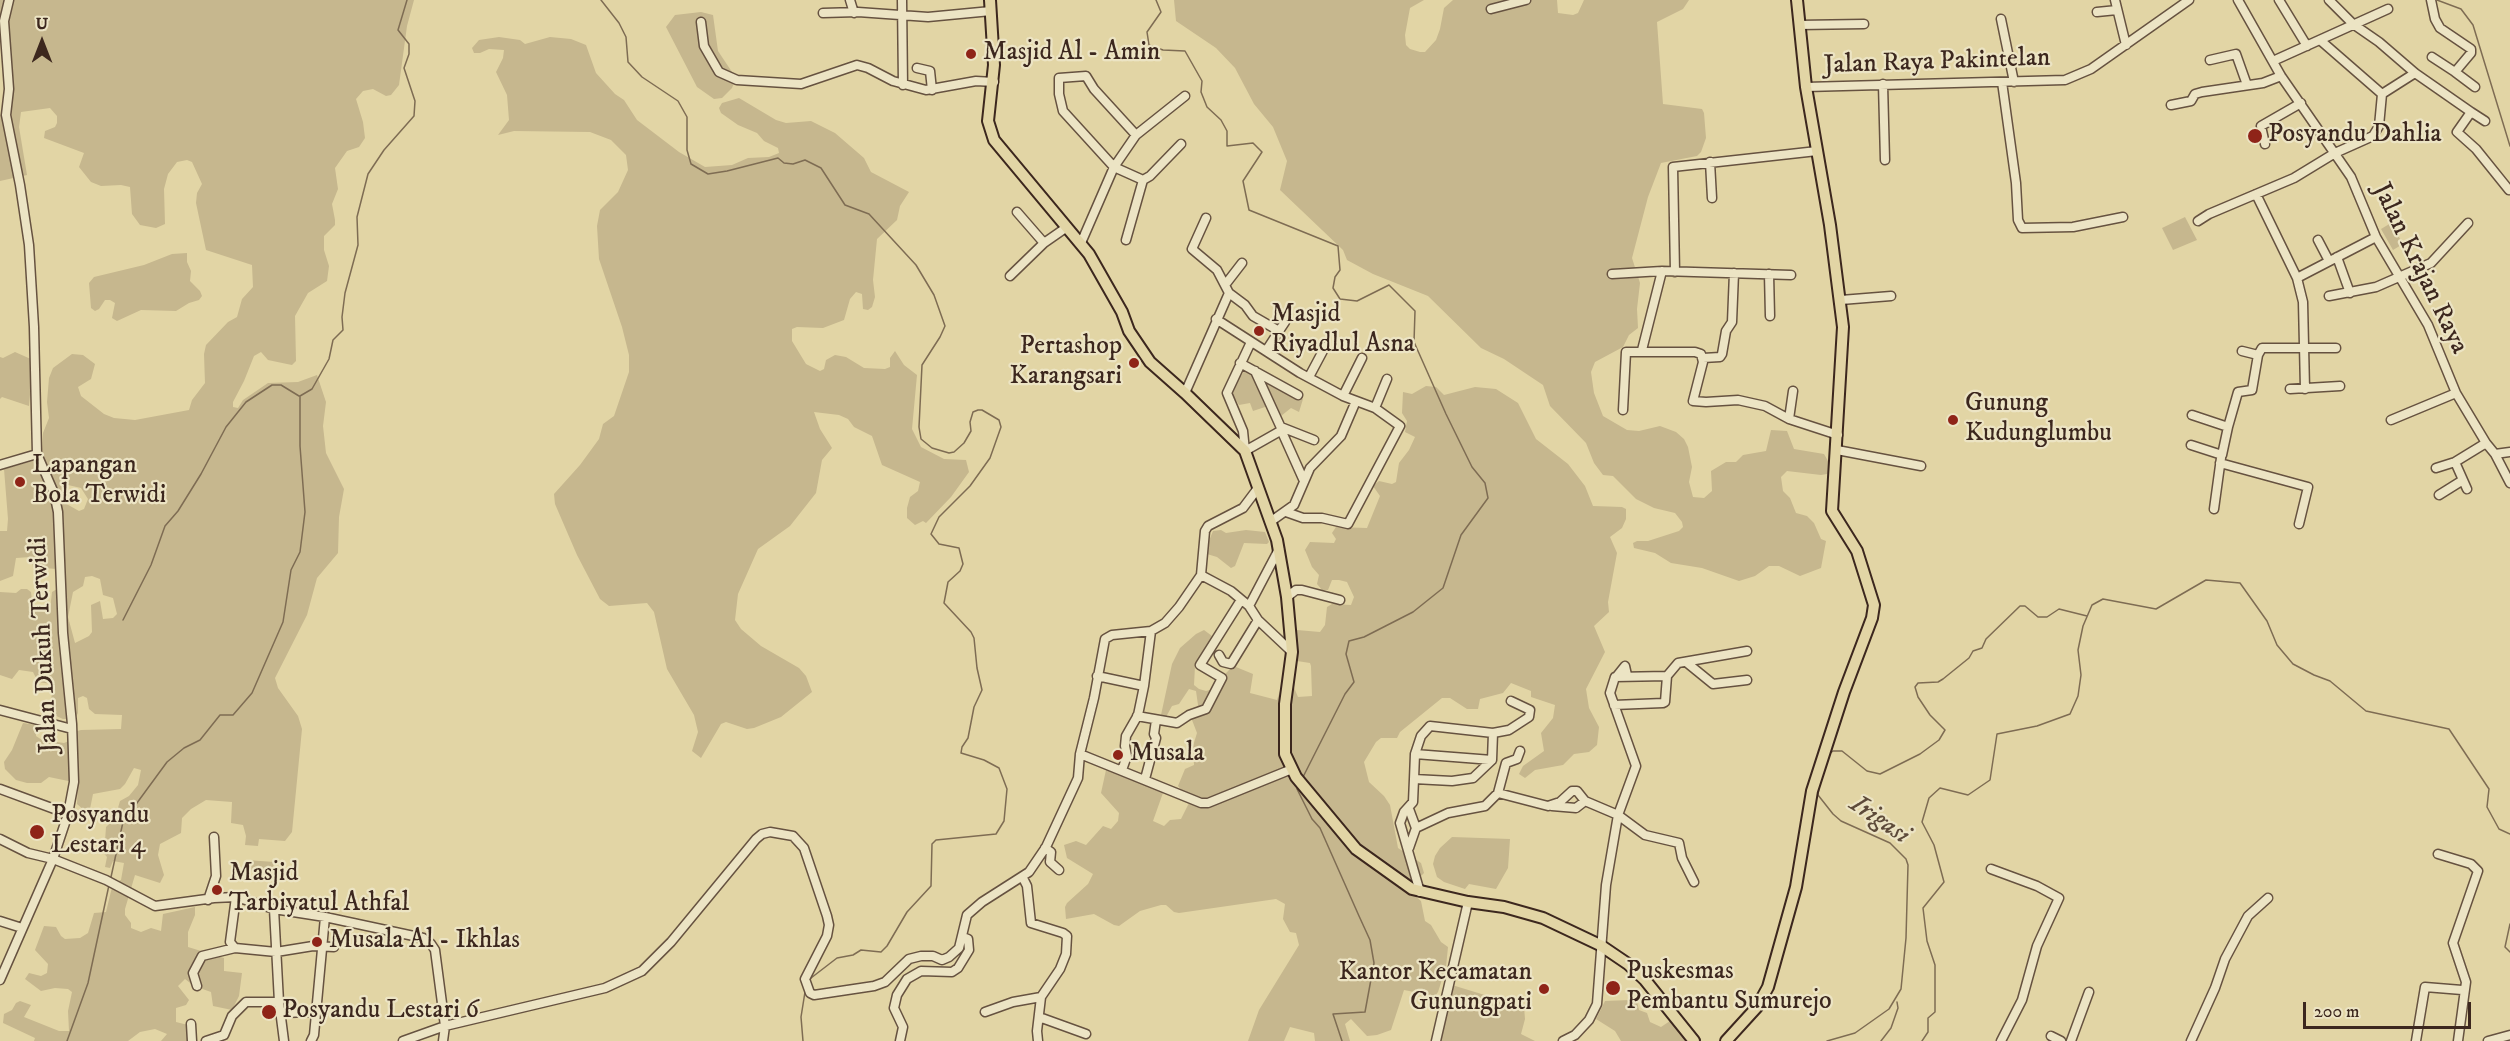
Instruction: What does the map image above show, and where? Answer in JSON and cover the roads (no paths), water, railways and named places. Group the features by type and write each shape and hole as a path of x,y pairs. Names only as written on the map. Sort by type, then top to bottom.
{"main road":[{"path":"1726,1041 1757,1007 1768,987 1796,887 1812,792 1844,692 1872,618 1873,597 1857,551 1832,511 1843,337 1841,300 1806,87 1797,0"},
{"path":"991,5 994,82 988,121 994,140 1081,243 1098,267 1122,312 1129,331 1150,362 1245,451 1279,549 1287,597 1292,652 1284,728 1285,754 1307,793 1356,849 1420,892 1543,918 1600,945 1628,964 1645,980 1694,1041"}],"street":[{"name":"Jalan Dukuh Terwidi","path":"0,980 53,860 68,814 74,782 72,729 63,633 58,512 54,493 37,454 34,327 29,244 20,185 3,113 9,89 4,21 9,0"},
{"path":"850,0 854,13"},
{"path":"902,0 904,15 903,85"},
{"path":"1491,9 1526,0"},
{"path":"2115,0 2126,45"},
{"name":"Jalan Raya Pakintelan","path":"1806,87 2068,80 2091,69 2189,0"},
{"name":"Jalan Krajan Raya","path":"2238,0 2281,76 2351,177 2376,237 2428,325 2456,393 2495,454 2510,483"},
{"path":"2279,0 2307,46"},
{"path":"2329,0 2353,24 2379,42 2415,73 2485,121"},
{"path":"2431,0 2435,20 2440,28 2471,49 2455,72"},
{"path":"823,13 928,17 991,5"},
{"path":"2272,61 2388,9"},
{"path":"2097,12 2117,10"},
{"path":"2001,19 2014,82"},
{"path":"701,22 704,46 719,72 737,80 801,84 857,65 903,85 932,90 976,81 994,82"},
{"path":"1799,25 1864,24"},
{"path":"2320,40 2382,94"},
{"path":"2210,60 2236,54 2247,85"},
{"path":"2432,57 2475,87"},
{"path":"917,68 930,71 932,90"},
{"path":"2382,94 2415,73"},
{"path":"1136,135 1094,89 1086,75 1062,76 1059,80 1059,94 1063,111 1114,166 1143,180 1150,177 1181,144"},
{"path":"2171,105 2191,101 2194,94 2263,83 2281,76"},
{"path":"2002,82 2016,183 2018,220 2022,228 2073,227 2123,217"},
{"path":"1883,84 1885,160"},
{"path":"2198,221 2209,214 2294,178 2335,153 2375,133 2379,126 2382,94"},
{"path":"1081,243 1114,166 1136,135 1185,96"},
{"path":"2265,144 2261,126 2301,103"},
{"path":"2471,112 2457,132 2476,148 2509,190"},
{"path":"1675,272 1672,168 1817,151"},
{"path":"1710,162 1712,198"},
{"path":"1126,240 1143,180"},
{"path":"2256,194 2296,278 2303,302 2305,389"},
{"path":"1017,212 1044,243"},
{"path":"1206,218 1192,249 1217,270 1227,289 1245,305 1253,316 1279,331"},
{"path":"2329,296 2350,293 2402,278 2432,263 2468,222"},
{"path":"1010,276 1044,243 1067,227"},
{"path":"2296,278 2376,237"},
{"path":"2318,240 2333,259 2350,293"},
{"path":"1185,393 1227,289 1242,263"},
{"path":"1642,350 1662,271"},
{"path":"1612,274 1662,271 1791,275"},
{"path":"1623,410 1624,353 1642,350 1695,352 1703,358 1720,357 1726,331 1732,322 1734,273"},
{"path":"1769,274 1770,316"},
{"path":"1841,300 1891,296"},
{"path":"1216,319 1309,377 1343,396 1375,408 1399,423 1400,428 1348,524 1326,519 1303,518 1286,512"},
{"path":"1266,351 1285,322"},
{"path":"1251,342 1228,389 1227,398 1243,431 1245,451 1281,429 1314,440"},
{"path":"1309,377 1324,348"},
{"path":"2214,509 2221,459 2238,392 2252,390 2258,355 2262,348 2305,350 2336,348"},
{"path":"2241,351 2258,355"},
{"path":"1343,396 1362,358"},
{"path":"1703,358 1693,400 1706,402 1738,400 1765,406 1789,419 1838,435"},
{"path":"1240,363 1298,395"},
{"path":"1255,371 1304,481"},
{"path":"1375,408 1387,379"},
{"path":"2290,389 2340,386"},
{"path":"1789,419 1793,392"},
{"path":"2391,420 2456,393"},
{"path":"1270,522 1294,505 1310,468 1341,436 1356,401"},
{"path":"2192,415 2228,427"},
{"path":"2436,468 2455,462 2486,443"},
{"path":"2191,446 2221,459 2308,488 2299,524"},
{"path":"1837,450 1921,466"},
{"path":"2495,454 2510,453"},
{"path":"0,465 37,454"},
{"path":"2455,462 2467,489"},
{"path":"2439,495 2463,480"},
{"path":"402,1041 445,1026 605,988 642,971 671,942 756,838 770,832 793,836 804,848 827,916 829,925 827,936 807,973 806,987 814,995 848,991 885,982 909,959 933,956 942,960 949,957 959,948 968,915 982,902 1023,878 1045,848 1078,778 1080,753 1104,639 1108,636 1151,631 1165,622 1179,607 1201,575 1205,531 1208,526 1243,508 1258,488"},
{"path":"1249,606 1279,549"},
{"path":"1201,575 1231,591 1249,606 1258,620 1292,652"},
{"path":"1287,597 1296,590 1302,590 1340,600"},
{"path":"1137,716 1177,723 1189,715 1206,709 1222,678 1200,665 1241,600"},
{"path":"1219,655 1223,662 1231,664 1258,620"},
{"path":"1122,770 1127,753 1126,736 1137,716 1144,686 1151,631"},
{"path":"1614,705 1663,703 1665,702 1667,676 1675,664 1748,651"},
{"path":"1686,662 1713,684 1747,680"},
{"path":"1097,676 1144,686"},
{"path":"1563,1041 1578,1038 1597,1004 1605,885 1618,815 1636,766 1610,691 1617,676 1667,676"},
{"path":"1420,892 1400,823 1404,812 1413,802 1415,754 1421,736 1430,726 1493,733 1509,730 1529,717 1530,710 1511,701"},
{"path":"0,710 72,729"},
{"path":"1145,779 1156,738 1154,734 1156,720"},
{"path":"1414,779 1452,781 1470,779 1492,760 1493,733"},
{"path":"1416,828 1448,813 1485,806 1498,793 1506,763 1517,759 1520,751"},
{"path":"1080,753 1204,803 1294,773"},
{"path":"1415,754 1492,760"},
{"path":"0,789 68,814"},
{"path":"1548,806 1560,802 1572,792 1580,793 1586,801 1618,815 1645,835 1679,843 1682,858 1694,882"},
{"path":"1498,793 1548,806 1576,807 1586,801"},
{"path":"1409,809 1416,828 1409,848"},
{"path":"208,900 216,876 214,837"},
{"path":"0,839 28,853 106,880 155,906 236,897 274,909 325,916 423,938 435,950 445,1026 443,1041"},
{"path":"1045,848 1051,851 1050,862 1059,870"},
{"path":"2438,854 2471,864 2478,871 2453,943 2466,982 2458,1041"},
{"path":"1991,870 2037,886 2059,898 2037,946 2022,1000 2001,1041"},
{"path":"1023,878 1027,886 1031,923 1067,936 1066,954 1060,969 1041,997 1036,1038 1038,1041"},
{"path":"235,948 230,942 236,897"},
{"path":"2191,1041 2215,988 2225,959 2242,927 2258,905 2268,898"},
{"path":"1436,1041 1468,902"},
{"path":"274,909 279,1013 284,1041"},
{"path":"313,1038 325,916"},
{"path":"0,921 22,928"},
{"path":"900,1041 903,1027 894,1008 897,995 907,979 921,971 952,972 958,968 969,950 969,939 963,937"},
{"path":"197,986 193,973 199,958 235,948 276,952 303,947 334,947"},
{"path":"2416,1041 2425,987 2462,990"},
{"path":"2071,1041 2089,992"},
{"path":"985,1012 1013,1002 1041,997"},
{"path":"206,1041 224,1035 232,1016 246,1002 279,1002"},
{"path":"279,1013 315,1012"},
{"path":"1039,1017 1086,1034"},
{"path":"191,1024 192,1041"},
{"path":"2488,1041 2510,1035"},
{"path":"2050,1036 2061,1041"}],"waterway":[{"path":"300,396 312,389 329,359 333,340 343,330 345,293 358,245 357,217 368,174 384,150 414,116 415,101 404,68 409,54 409,44 398,30 407,0"},
{"path":"601,0 619,23 626,37 628,62 642,77 678,101 687,117 687,150 691,164 708,174 778,158 784,163 793,164 805,160 821,168 845,205 869,214 916,265 934,295 945,326 922,365 919,427 921,439 932,448 949,453 954,452 964,443 971,431 970,422 973,412 978,410 999,420 1001,427 990,458 970,486 939,517 931,534 939,544 959,548 963,564 960,571 948,582 944,603 974,638 982,690 974,707 968,738 961,753 984,760 999,768 1007,789 1004,821 996,834 936,840 932,844 931,886 907,912 887,946 881,952 861,950 853,955 837,958 809,982"},
{"path":"1156,0 1161,12 1147,32 1149,45 1163,50 1185,51 1202,81 1201,92 1207,107 1221,120 1227,131 1227,146 1253,143 1262,152 1243,181 1249,210 1338,246 1340,270 1335,277 1333,288 1340,299 1357,301 1389,285 1415,311 1414,342 1472,467 1485,483 1488,498 1461,535 1443,588 1413,612 1364,637 1349,641 1346,654 1354,682 1345,694 1302,779"},
{"path":"2437,0 2461,9 2473,25 2510,146"},
{"path":"123,620 151,565 165,526 178,511 201,474 226,427 246,402 272,385 281,385 299,396"},
{"path":"111,877 123,822 167,762 184,748 200,740 220,715 233,715 252,693 283,622 291,570 300,552 305,512 300,446 300,396"},
{"path":"1922,1041 1928,1032 1928,1018 1935,1012 1935,965 1927,941 1923,908 1944,882 1934,845 1922,822 1929,798 1940,788 1968,795 1990,780 1997,734 2037,726 2070,714 2078,696 2081,675 2078,650 2083,626 2092,605 2103,599 2156,609 2206,580 2240,583 2267,621 2277,645 2293,664 2330,681 2366,711 2449,729 2489,789 2487,807 2499,829 2510,834"},
{"name":"Irigasi","path":"1829,754 1833,751 1842,751 1867,771 1880,774 1920,754 1939,740 1945,730 1930,715 1918,697 1915,687 1918,683 1938,682 1943,679 1969,658 1973,651 1982,648 1986,639 2020,606 2025,606 2038,617 2047,617 2059,609 2087,616"},
{"path":"1299,786 1297,789 1312,819 1320,828 1370,940 1374,963 1365,1012 1333,1014 1342,1041"},
{"name":"Irigasi","path":"1819,787 1818,795 1833,814 1841,821 1890,843 1906,859 1908,865 1906,938 1901,989 1889,1009 1855,1033 1827,1041"},
{"path":"67,1041 88,983 109,885"},
{"path":"2510,924 2505,947 2510,952"},
{"path":"803,1041 801,1017 805,992"},
{"name":"Irigasi","path":"1881,1041 1891,1028 1898,1008 1897,1002"}],"place":[{"name":"Masjid Al - Amin","path":"971,54"},
{"name":"Posyandu Dahlia","path":"2255,136"},
{"name":"Masjid Riyadlul Asna","path":"1259,331"},
{"name":"Pertashop Karangsari","path":"1134,363"},
{"name":"Gunung Kudunglumbu","path":"1953,420"},
{"name":"Lapangan Bola Terwidi","path":"20,482"},
{"name":"Musala","path":"1118,755"},
{"name":"Posyandu Lestari 4","path":"37,832"},
{"name":"Masjid Tarbiyatul Athfal","path":"217,890"},
{"name":"Musala Al - Ikhlas","path":"317,942"},
{"name":"Puskesmas Pembantu Sumurejo","path":"1613,988"},
{"name":"Kantor Kecamatan Gunungpati","path":"1544,989"},
{"name":"Posyandu Lestari 6","path":"269,1012"}]}
